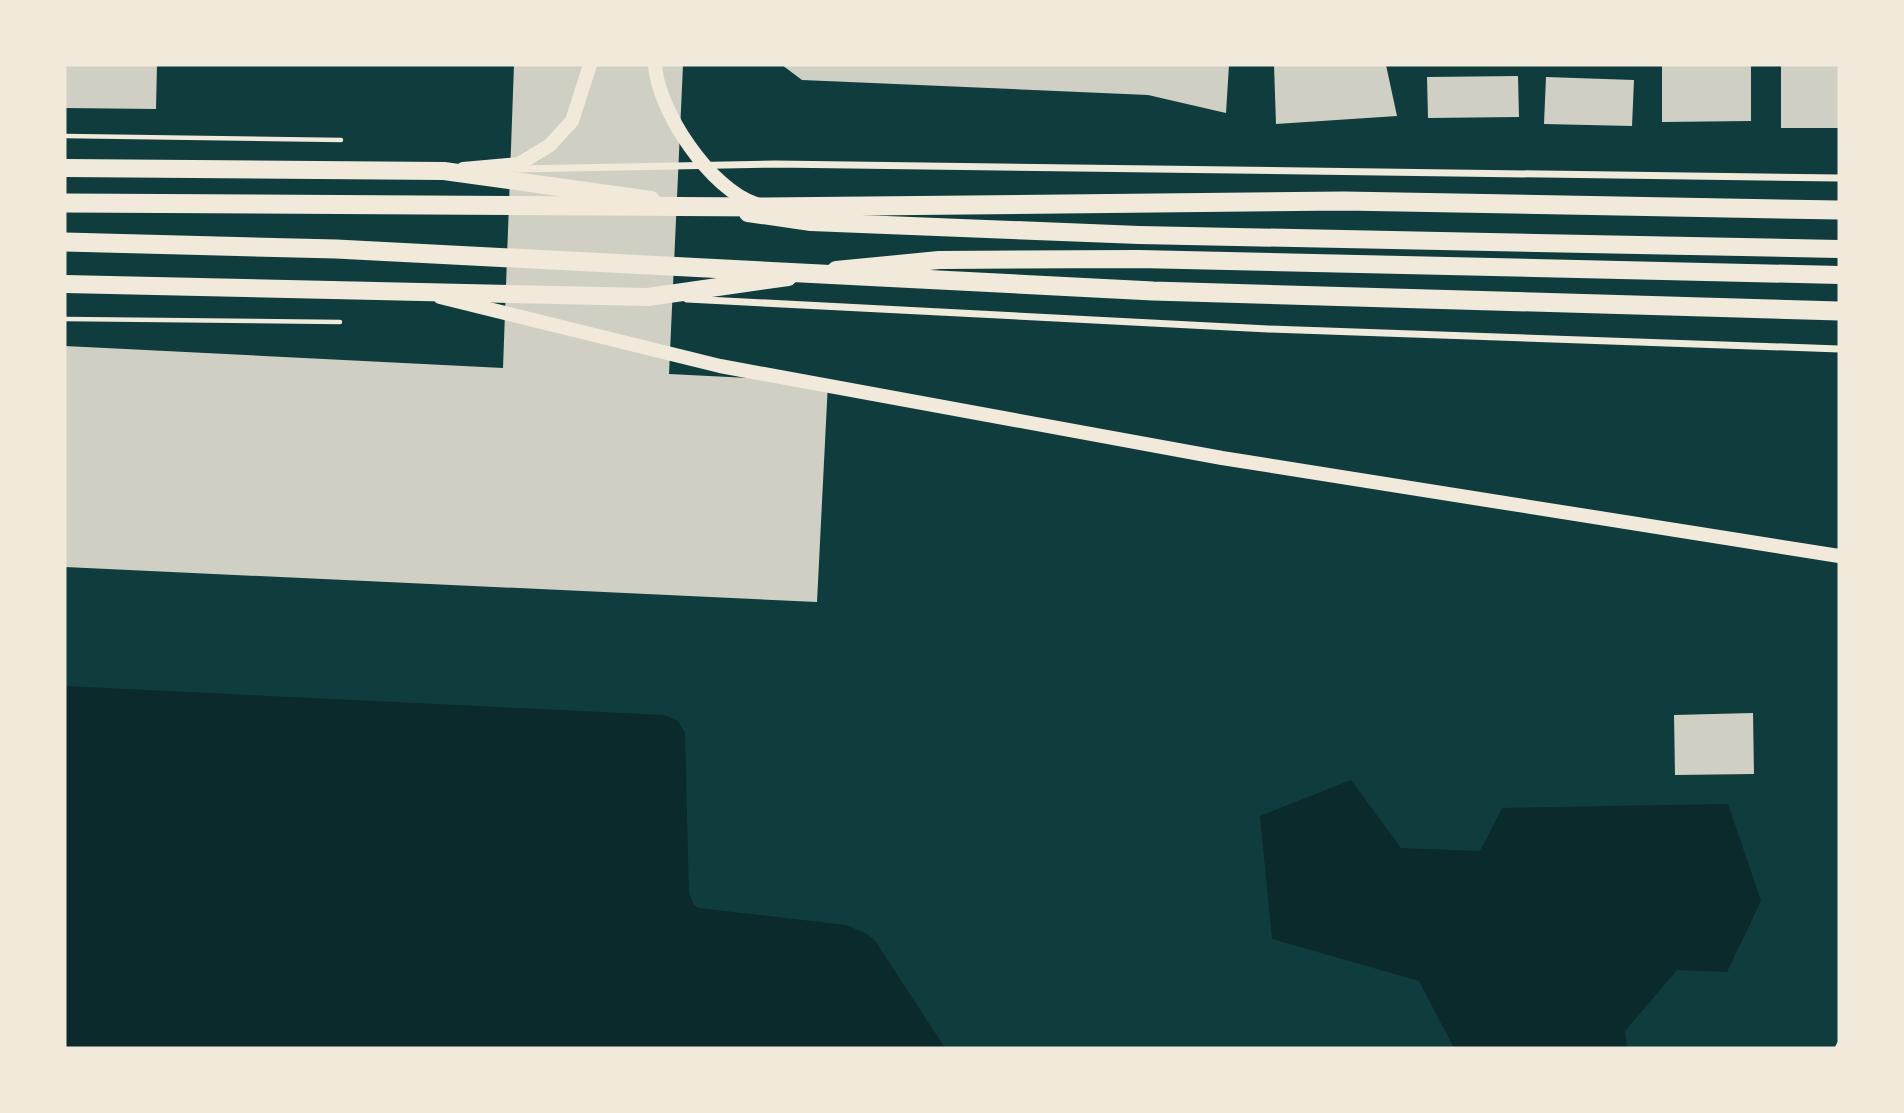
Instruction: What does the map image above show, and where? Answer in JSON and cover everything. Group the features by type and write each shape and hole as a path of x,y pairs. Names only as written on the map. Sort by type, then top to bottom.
{"highway":[{"path":"65,203 765,207 1344,201 1839,210"},
{"path":"65,242 336,248 1153,291 1839,311"}],"main road":[{"path":"65,168 444,171 519,164 550,145 572,121 590,65"},
{"path":"655,65 667,102 701,164 731,191 750,202 811,222"},
{"path":"444,171 811,222 1139,235 1839,249"},
{"path":"65,284 648,297 890,263 1139,259 1839,275"},
{"path":"418,292 720,366 1222,458 1839,556"}],"street":[{"path":"444,171 701,164 1839,178"},
{"path":"648,297 1268,329 1839,349"}],"path":[{"path":"65,136 341,140"},
{"path":"65,319 340,322"}],"water":[{"path":"65,686 664,715 678,721 685,733 689,893 694,905 699,908 846,925 867,934 876,942 945,1048 65,1048"},
{"path":"1351,780 1401,848 1480,851 1502,808 1728,804 1761,901 1727,972 1677,970 1625,1031 1627,1048 1454,1048 1419,981 1272,939 1260,816"}],"building":[{"path":"65,65 157,65 156,109 65,108"},
{"path":"514,65 683,65 669,374 828,382 817,602 65,567 65,346 503,368"},
{"path":"782,65 1229,65 1226,113 1148,95 802,80"},
{"path":"1274,65 1386,65 1397,116 1276,124"},
{"path":"1662,65 1751,65 1751,121 1662,122"},
{"path":"1781,65 1839,65 1839,128 1781,128"},
{"path":"1518,76 1519,117 1428,118 1427,77"},
{"path":"1546,77 1634,80 1632,126 1544,124"},
{"path":"1753,713 1754,774 1675,775 1674,715"}]}
